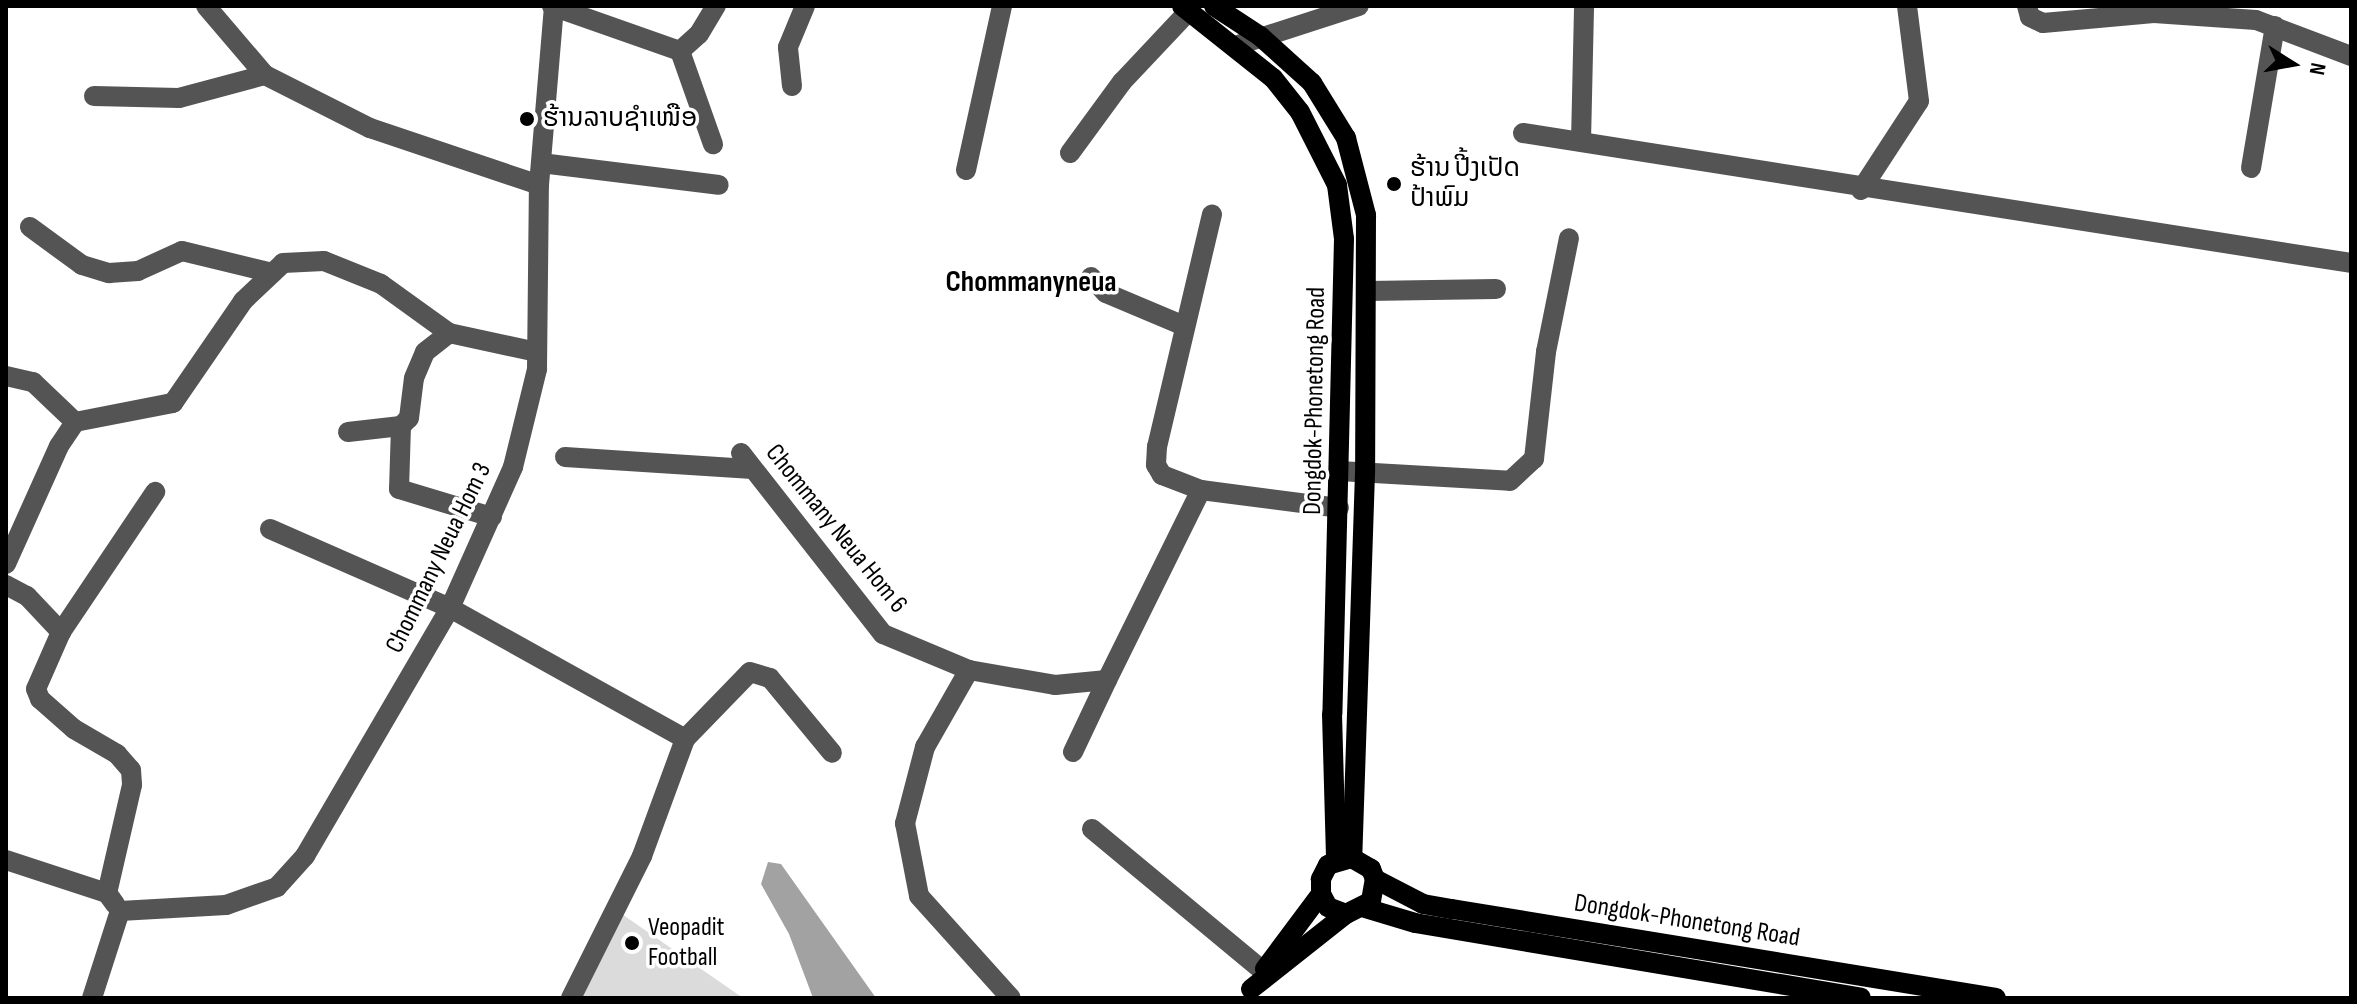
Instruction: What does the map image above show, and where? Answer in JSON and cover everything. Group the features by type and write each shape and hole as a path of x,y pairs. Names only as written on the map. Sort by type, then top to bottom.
{"main road":[{"name":"Dongdok-Phonetong Road","path":"1214,6 1260,36 1312,83 1346,138 1366,215 1365,473 1344,859"},
{"name":"Dongdok-Phonetong Road","path":"1186,8 1273,78 1300,112 1337,185 1344,239 1332,714 1344,859"},
{"name":"Dongdok-Phonetong Road","path":"1861,998 1328,907 1321,894 1325,869 1344,859 1371,869 1375,879 1423,904 1902,990 1996,998"},
{"path":"1253,986 1355,911 1375,879"},
{"path":"1253,986 1321,894"}],"street":[{"path":"206,6 265,75 370,128 539,185"},
{"path":"553,6 680,51"},
{"name":"Chommany Neua Hom 3","path":"120,911 226,905 277,887 305,856 450,608 513,467 537,352 539,185 553,6"},
{"path":"680,51 699,34 716,6"},
{"path":"792,86 788,47 805,6"},
{"path":"966,170 1002,6"},
{"path":"1235,46 1359,6"},
{"path":"1581,141 1584,6"},
{"path":"1861,190 1919,101 1919,71 1907,6"},
{"path":"2027,6 2030,17 2043,23 2154,13 2256,20 2351,56"},
{"path":"1070,153 1122,82 1186,8"},
{"path":"2251,168 2275,26"},
{"path":"680,51 713,144"},
{"path":"94,96 179,98 265,75"},
{"path":"1523,133 1861,190 2351,263"},
{"path":"541,163 719,185"},
{"path":"1212,214 1184,326 1156,465 1171,481 1201,490 1339,508"},
{"path":"30,227 82,265 109,273 138,271 182,251 272,273"},
{"path":"1339,471 1510,481 1534,459 1546,352 1569,238"},
{"path":"6,564 59,446 75,422 173,403 243,301 283,263 324,261 381,284 449,333 537,352"},
{"path":"1091,277 1106,293 1184,326"},
{"path":"1368,291 1496,289"},
{"path":"348,432 401,426 409,418 414,378 425,352 449,333"},
{"path":"6,376 33,382 75,422"},
{"path":"401,426 399,489 492,517"},
{"name":"Chommany Neua Hom 6","path":"565,457 747,461 883,634 969,670 1055,685 1107,680"},
{"path":"1073,752 1201,490"},
{"path":"107,893 131,770 117,754 74,729 40,699 36,689 61,632 155,492"},
{"path":"270,529 450,608 685,739"},
{"path":"6,585 27,596 61,632"},
{"path":"969,670 925,747 905,823 919,896 1011,998"},
{"path":"571,998 642,856 685,739 750,672 770,678 832,753"},
{"path":"1092,829 1253,986"},
{"path":"6,860 107,893 120,911 92,998"}],"shaded area":[{"path":"768,862 781,864 876,998 813,998 789,934 761,884"},
{"name":"Veopadit Football","path":"616,910 743,998 571,998"}],"place":[{"name":"ຮ້ານລາບຊຳເໜືອ","path":"527,119"},
{"name":"ຮ້ານ ປີ້ງເປັດ ປ້າພົມ","path":"1394,184"},
{"name":"Veopadit Football","path":"632,943"}],"district":[{"name":"Chommanyneua","path":"1031,282"}]}
